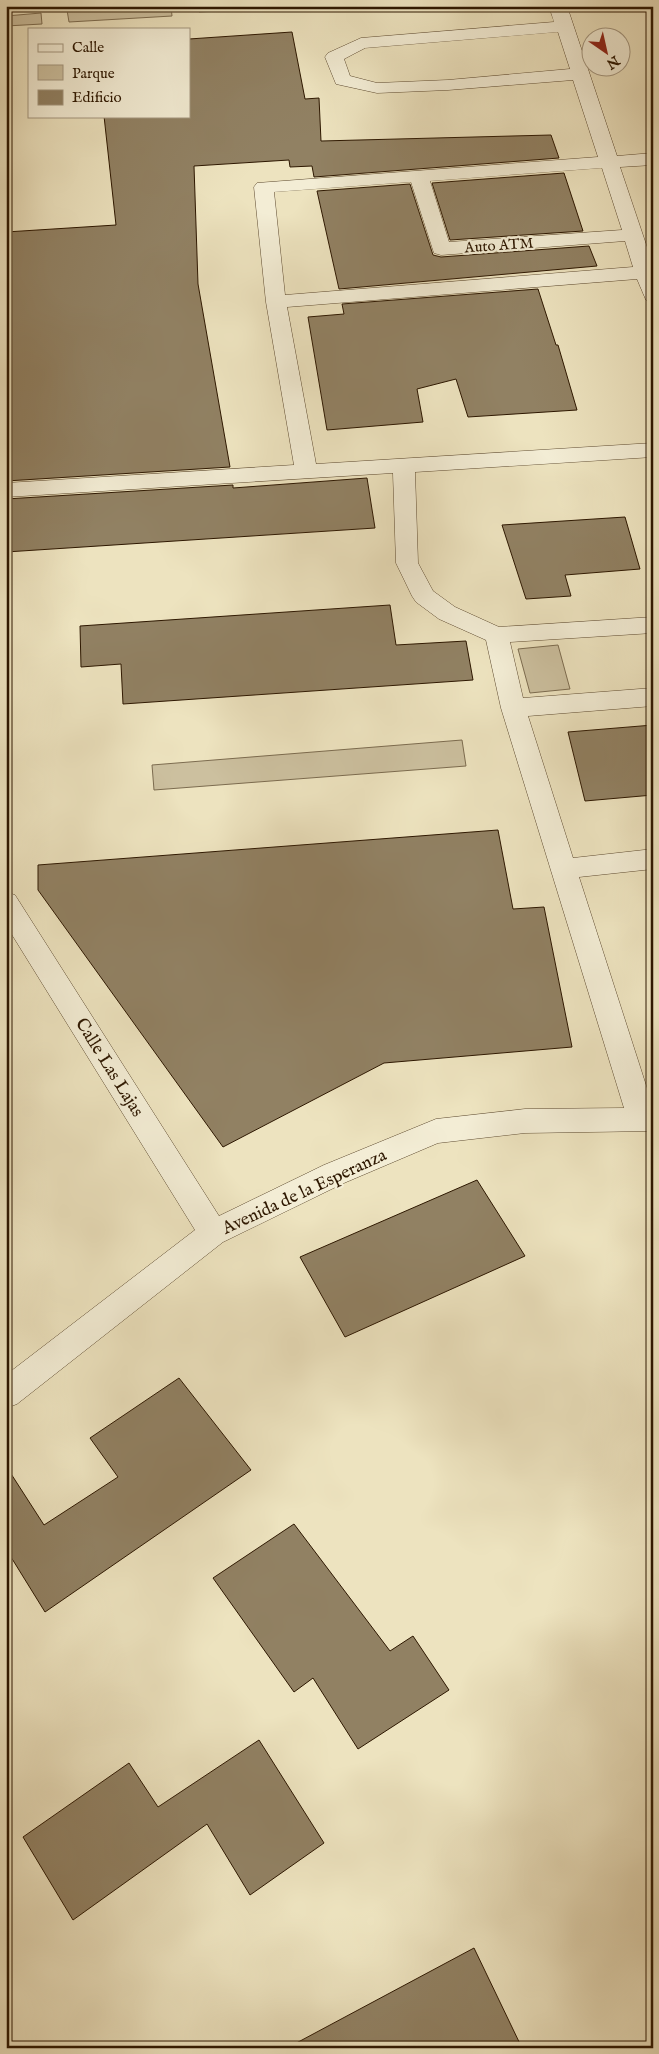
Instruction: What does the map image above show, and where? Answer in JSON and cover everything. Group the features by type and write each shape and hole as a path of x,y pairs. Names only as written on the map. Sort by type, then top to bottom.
{"street":[{"path":"558,6 653,296"},
{"path":"565,26 361,43 334,57 342,80 378,88 448,85 580,74"},
{"path":"306,472 276,302 264,187 653,159"},
{"name":"Auto ATM","path":"419,176 441,249 633,235"},
{"path":"276,302 645,272"},
{"path":"6,490 404,467 653,450"},
{"path":"404,467 407,563 424,596 447,613 497,635 653,625"},
{"path":"497,635 513,708 563,870 647,1118"},
{"path":"513,708 653,697"},
{"path":"563,870 653,859"},
{"name":"Calle Las Lajas","path":"6,902 213,1233"},
{"name":"Avenida de la Esperanza","path":"6,1394 213,1233 334,1174 436,1131 525,1121 647,1118"}],"green space":[{"path":"171,6 172,16 69,22 67,10"},
{"path":"198,6 289,6 290,7 199,12"},
{"path":"41,13 42,24 6,26 6,16"},
{"path":"558,645 570,689 530,693 518,649"},
{"path":"462,740 466,766 154,790 152,765"}],"building":[{"path":"292,32 305,99 319,98 321,141 551,135 559,158 314,177 312,166 290,167 289,160 194,166 198,284 230,467 6,481 6,232 116,225 104,118 190,118 190,39"},
{"path":"564,173 583,231 450,240 432,183"},
{"path":"410,184 433,255 441,257 589,246 597,266 339,289 317,191"},
{"path":"538,289 556,345 558,345 577,410 468,417 456,379 417,389 423,422 327,430 308,317 344,314 342,304"},
{"path":"367,478 375,528 6,552 6,499 233,485 233,488"},
{"path":"625,517 640,569 565,575 571,596 526,599 502,525"},
{"path":"390,605 396,645 466,641 473,680 123,704 121,664 81,667 80,626"},
{"path":"653,725 653,795 585,801 568,732"},
{"path":"498,830 513,909 544,907 572,1047 384,1063 223,1147 38,890 38,865"},
{"path":"477,1180 525,1256 345,1337 300,1257"},
{"path":"179,1378 251,1470 45,1612 6,1549 6,1466 44,1525 118,1477 90,1438"},
{"path":"294,1524 390,1651 413,1636 449,1690 358,1749 313,1678 294,1692 213,1578"},
{"path":"259,1740 324,1843 250,1895 207,1824 73,1920 23,1837 129,1763 158,1807"},
{"path":"474,1948 522,2048 287,2048"}]}
